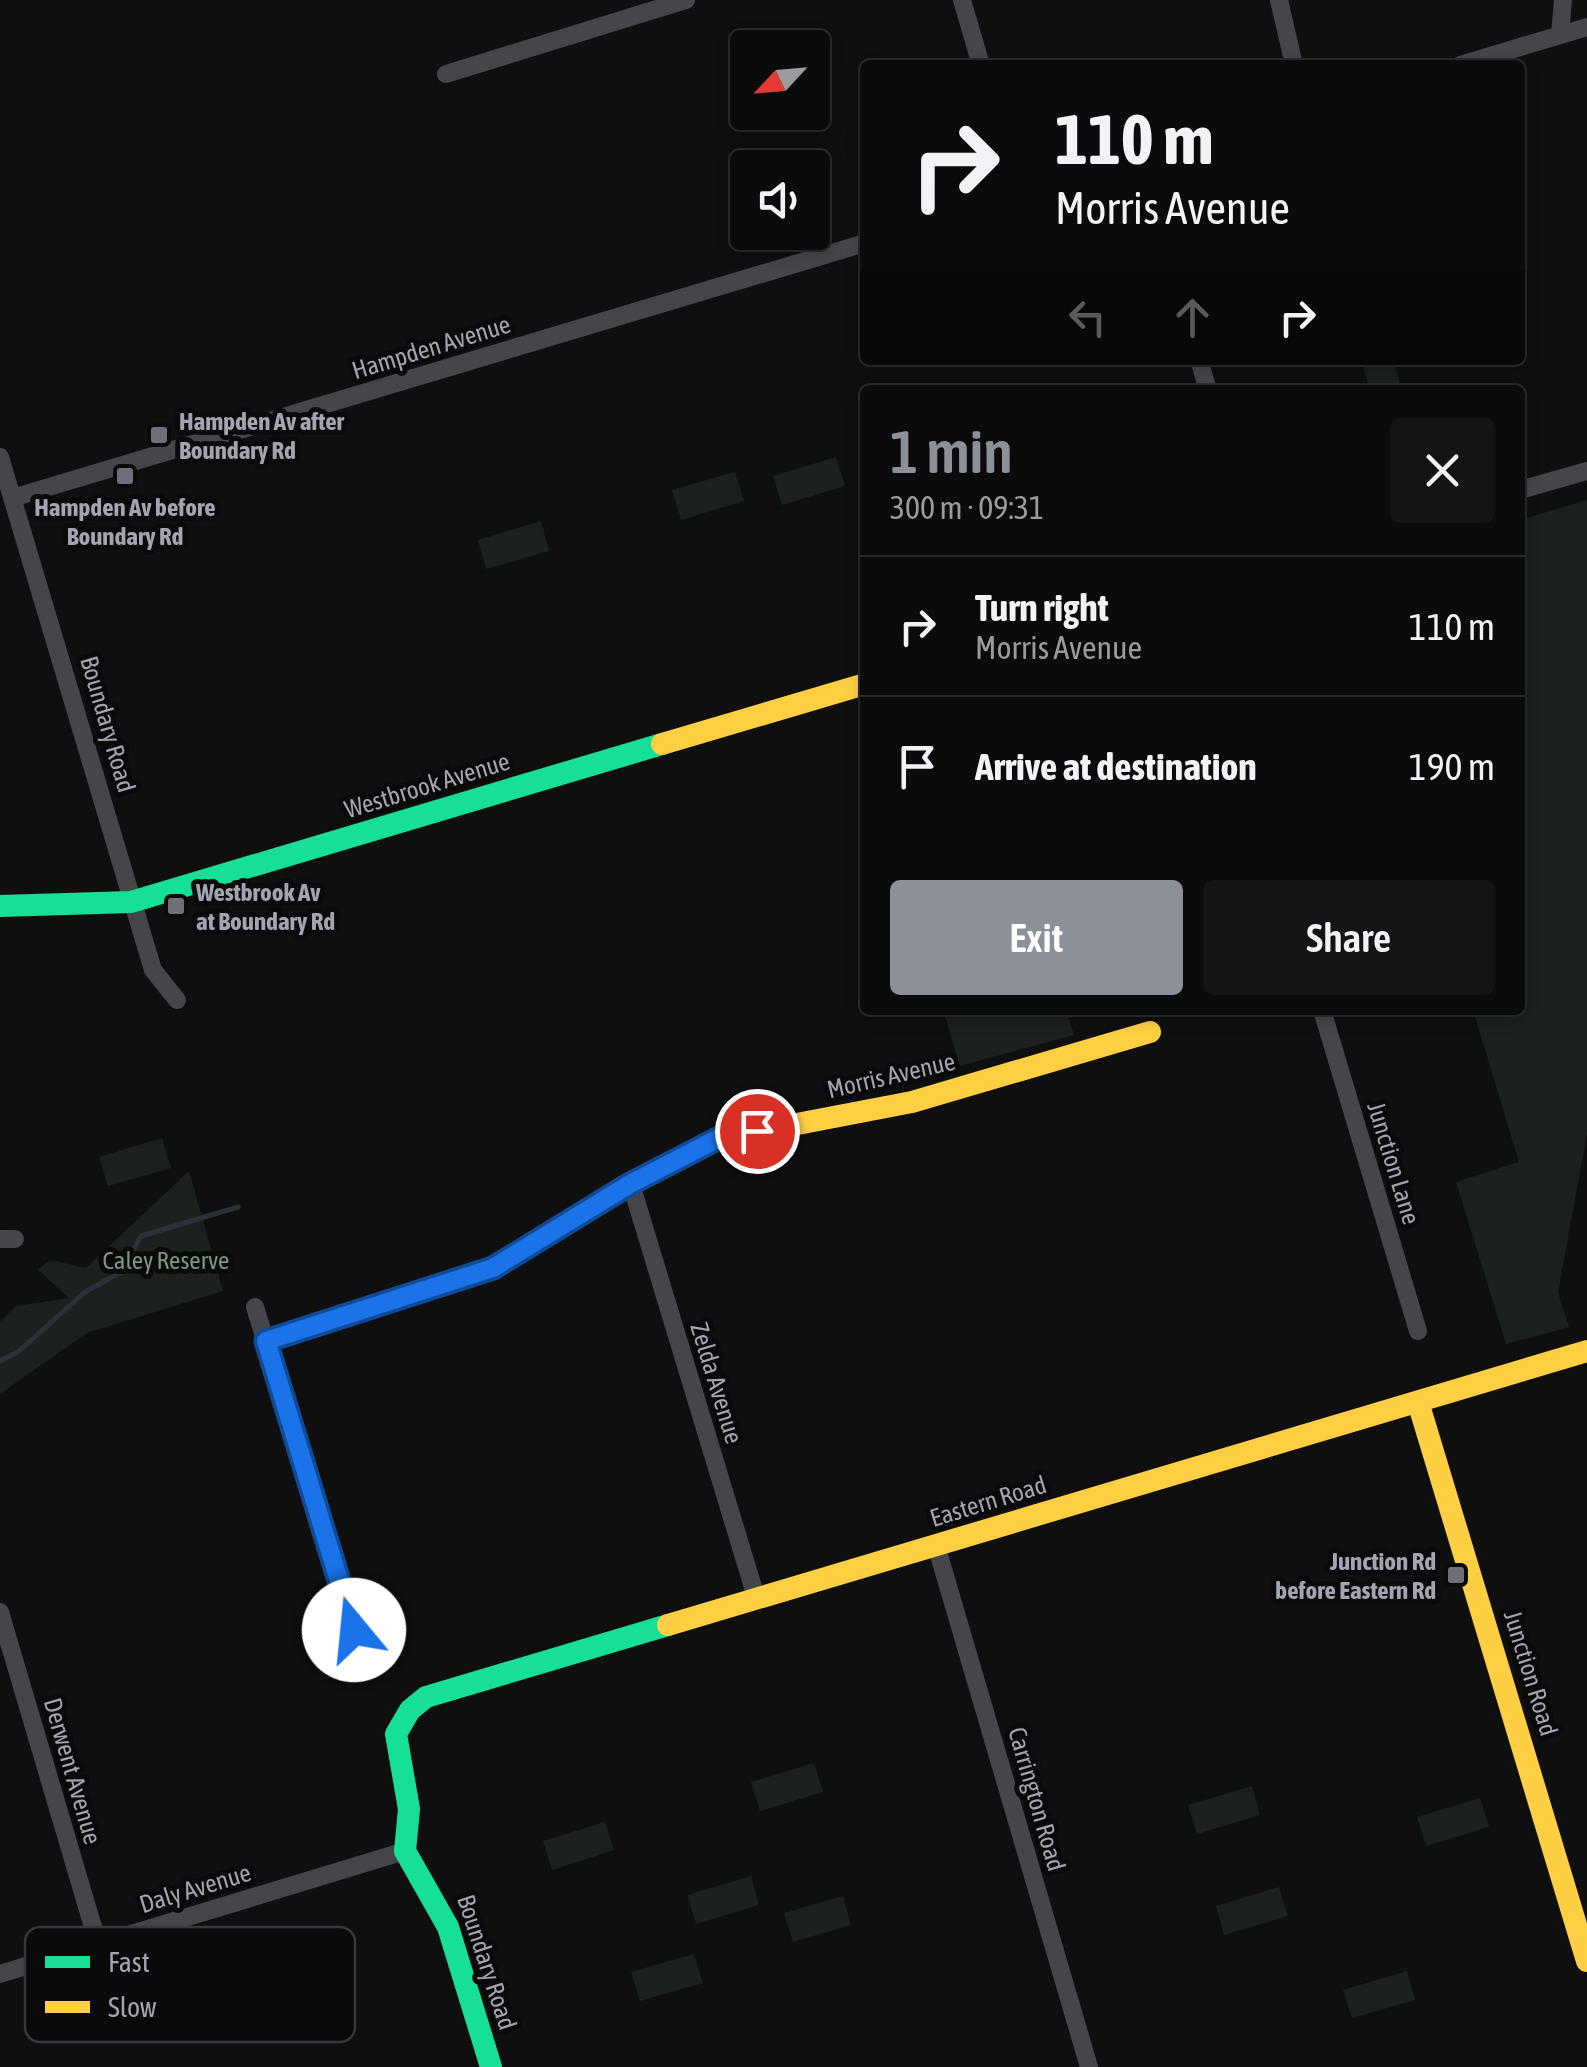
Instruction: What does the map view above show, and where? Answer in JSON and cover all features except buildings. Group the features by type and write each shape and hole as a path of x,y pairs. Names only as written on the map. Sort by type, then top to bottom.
{"street":[{"path":"446,74 686,0"},
{"path":"962,0 980,60"},
{"path":"1279,0 1293,60"},
{"path":"1560,35 1563,0"},
{"path":"1477,60 1587,27"},
{"name":"Hampden Avenue","path":"12,498 860,244"},
{"name":"Boundary Road","path":"0,457 153,970 177,1000"},
{"path":"1525,489 1587,470"},
{"name":"Westbrook Avenue","path":"0,906 132,902 860,685"},
{"name":"Junction Lane","path":"1323,1015 1418,1331"},
{"name":"Morris Avenue","path":"266,1341 493,1268 630,1184 719,1138 912,1102 1150,1032"},
{"name":"Zelda Avenue","path":"630,1184 756,1597"},
{"path":"255,1307 354,1630"},
{"name":"Eastern Road","path":"405,1851 408,1800 394,1753 396,1728 408,1710 426,1697 1587,1351"},
{"name":"Junction Road","path":"1418,1402 1587,1961"},
{"name":"Carrington Road","path":"936,1545 1089,2067"},
{"name":"Derwent Avenue","path":"0,1612 93,1927"},
{"name":"Boundary Road","path":"405,1851 435,1890 448,1919 491,2067"},
{"name":"Daly Avenue","path":"154,1927 405,1851"},
{"name":"Daly Avenue","path":"0,1974 25,1966"}],"green space":[{"path":"1362,365 1394,365 1400,384 1368,385"},
{"path":"836,457 845,486 782,505 773,476"},
{"path":"735,472 744,501 681,520 672,490"},
{"path":"1587,500 1587,1134 1558,1292 1569,1327 1506,1344 1456,1182 1519,1162 1475,1015 1525,1015 1525,519"},
{"path":"541,521 549,551 486,569 478,540"},
{"path":"945,1015 1068,1015 1074,1035 960,1066"},
{"path":"162,1138 171,1168 108,1186 99,1157"},
{"name":"Caley Reserve","path":"189,1171 223,1291 87,1333 0,1394 0,1322 16,1306 69,1298 38,1270 50,1260 86,1268"},
{"path":"814,1763 823,1792 760,1811 751,1782"},
{"path":"1252,1786 1260,1815 1197,1834 1188,1805"},
{"path":"1480,1798 1489,1827 1426,1846 1417,1817"},
{"path":"605,1822 614,1850 552,1870 543,1841"},
{"path":"751,1876 759,1905 696,1924 687,1895"},
{"path":"1279,1887 1288,1916 1224,1935 1216,1906"},
{"path":"843,1896 851,1925 793,1942 784,1913"},
{"path":"694,1954 703,1983 640,2001 631,1972"},
{"path":"1407,1971 1415,2000 1352,2018 1343,1990"}],"waterway":[{"path":"0,1361 19,1351 85,1292 121,1272 141,1236 238,1207"}],"traffic: fast":[{"path":"0,906 131,902 662,744"},
{"path":"491,2067 448,1927 405,1851 409,1809 396,1734 410,1710 426,1697 668,1625"}],"traffic: slow":[{"path":"662,744 860,685"},
{"path":"266,1341 493,1268 631,1184 719,1139 912,1102 1150,1032"},
{"path":"668,1625 1587,1351"},
{"path":"1418,1402 1587,1961"}],"place":[{"name":"Hampden Av after Boundary Rd","path":"159,435"},
{"name":"Hampden Av before Boundary Rd","path":"125,476"},
{"name":"Westbrook Av at Boundary Rd","path":"176,906"},
{"name":"Junction Rd before Eastern Rd","path":"1456,1575"}],"route":[{"path":"354,1630 266,1341 493,1268 630,1184 719,1138 757,1131"}]}
